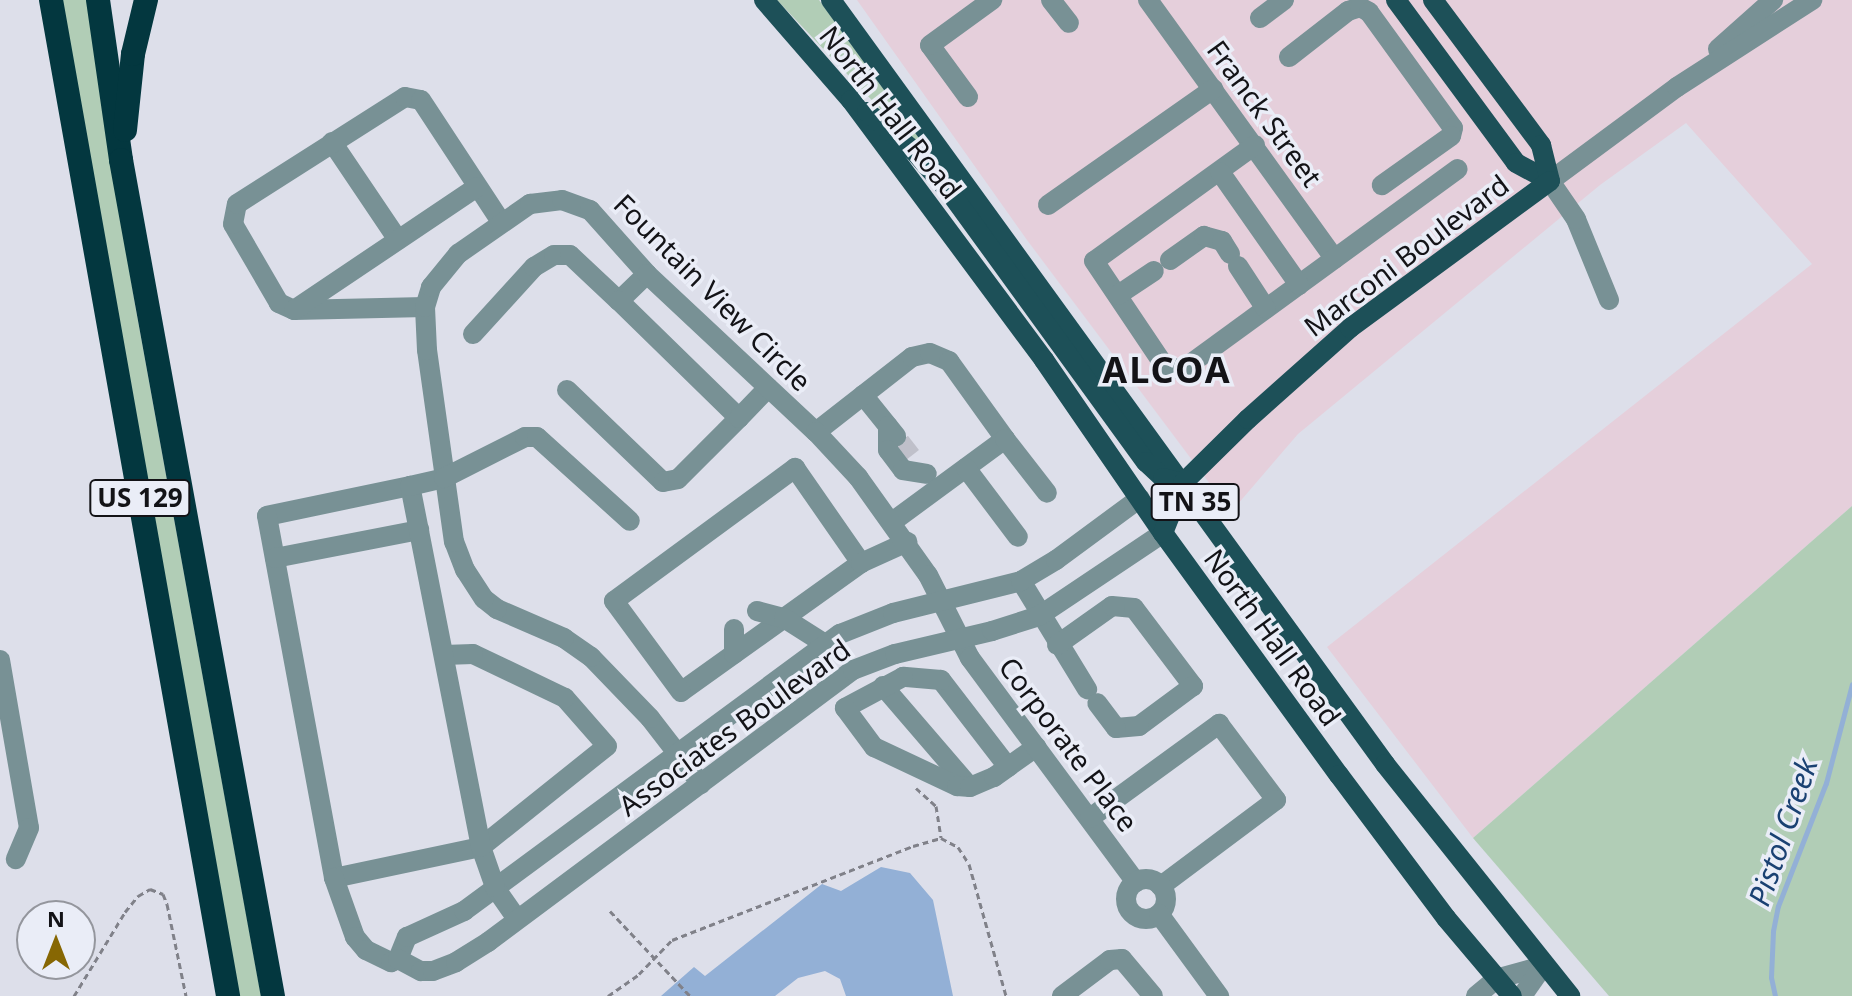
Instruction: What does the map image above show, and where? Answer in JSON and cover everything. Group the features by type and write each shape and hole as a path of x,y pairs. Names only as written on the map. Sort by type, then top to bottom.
{"highway":[{"name":"US 129","path":"51,0 228,996"},
{"name":"US 129","path":"98,0 121,160 273,996"},
{"path":"121,160 133,54 146,0"}],"main road":[{"name":"North Hall Road","path":"764,0 851,100 1044,360 1163,533 1347,787 1512,996"},
{"name":"North Hall Road","path":"831,0 1385,764 1543,966 1570,996"},
{"path":"1396,0 1516,163 1550,181"},
{"path":"1433,0 1541,145 1550,181"},
{"path":"851,100 892,130 949,191 1146,462 1163,478 1183,483"},
{"name":"Marconi Boulevard","path":"1140,498 1183,483 1350,328 1550,181"},
{"name":"Marconi Boulevard","path":"1163,533 1183,483"}],"street":[{"path":"968,97 930,45 992,0"},
{"path":"1051,0 1069,23"},
{"name":"Franck Street","path":"1148,0 1335,259"},
{"path":"1260,18 1284,0"},
{"name":"Marconi Boulevard","path":"1677,87 1773,0"},
{"name":"Marconi Boulevard","path":"1550,181 1677,87 1812,0"},
{"path":"1289,57 1348,11 1360,7 1369,12 1453,128 1451,136 1382,185"},
{"path":"1048,205 1213,89"},
{"path":"425,307 294,310 279,303 243,247 233,224 237,204 405,97 421,100 501,222"},
{"path":"332,142 398,240"},
{"path":"1255,145 1094,261 1164,365 1182,370 1458,169"},
{"path":"1220,172 1299,285"},
{"path":"1550,181 1576,219 1609,300"},
{"path":"294,310 477,187"},
{"name":"Fountain View Circle","path":"701,784 618,681 591,657 564,638 497,609 475,589 454,542 427,350 425,307 431,287 458,254 530,204 562,200 590,210 647,274 816,432 858,477 907,542 958,639"},
{"path":"1118,295 1204,236 1222,241 1266,309"},
{"path":"473,334 534,267 554,255 570,255 739,418"},
{"path":"619,301 647,274"},
{"path":"816,432 912,357 930,353 949,361 1047,493"},
{"path":"567,390 663,482 678,479 768,388"},
{"path":"863,395 932,481"},
{"path":"395,961 366,950 355,937 334,878 267,516 444,478 525,437 537,437 630,521"},
{"path":"892,522 932,481 966,468 1005,439"},
{"path":"900,441 888,450 903,470 932,481"},
{"path":"861,563 795,468 614,601 681,692 861,563 907,542"},
{"path":"966,468 1018,537"},
{"path":"410,486 481,847 495,887 517,919"},
{"name":"Associates Boulevard","path":"1140,498 1056,560 1021,581 862,624 825,644 464,911 407,937 395,961 421,971 433,971 456,962 853,670 895,654 1039,616 1163,533"},
{"path":"275,558 419,530"},
{"path":"1021,581 1057,645 1116,728 1139,726 1193,686 1134,608 1112,606 1057,645"},
{"path":"757,611 784,618 825,644"},
{"path":"734,629 734,654"},
{"name":"Corporate Place","path":"958,639 1136,882"},
{"path":"334,878 481,847 607,746 565,698 473,654 444,655"},
{"path":"0,660 29,828 16,859"},
{"path":"1008,767 941,680 903,677 845,708 874,747 957,786 970,787 1008,767 1036,747"},
{"path":"883,686 970,787"},
{"path":"1090,818 1219,724 1276,800 1161,886"},
{"path":"1149,879 1161,886 1166,897 1159,914 1141,918 1130,911 1127,892 1136,882 1149,879"},
{"path":"1159,914 1208,992"},
{"path":"1062,996 1110,960 1122,959 1153,996"},
{"path":"1476,996 1496,979 1543,966"},
{"path":"1522,996 1543,966"}],"path":[{"path":"913,786 936,806 941,838"},
{"path":"608,996 639,974 672,940 913,846 941,838 958,847 969,864 1006,996"},
{"path":"74,996 125,912 138,896 150,889 163,894 167,904 186,996"},
{"path":"610,911 690,996"}],"shaded area":[{"path":"857,0 1852,0 1852,506 1473,838 1327,647 1812,264 1686,123 1600,185 1298,434 1231,512 1027,240"}],"green space":[{"path":"58,0 89,0 100,95 136,310 261,996 239,996"},
{"path":"777,0 819,0 955,188"},
{"path":"1852,506 1852,996 1609,996 1473,838"}],"water":[{"path":"881,867 910,873 933,900 953,996 846,996 840,979 825,971 798,978 775,996 661,996 694,967 705,976 822,884 841,891"}],"waterway":[{"name":"Pistol Creek","path":"1775,996 1771,977 1773,931 1778,906 1826,783 1852,684"}],"tunnel":[{"path":"900,442 911,456"}],"district":[{"name":"ALCOA","path":"1167,370"}]}
